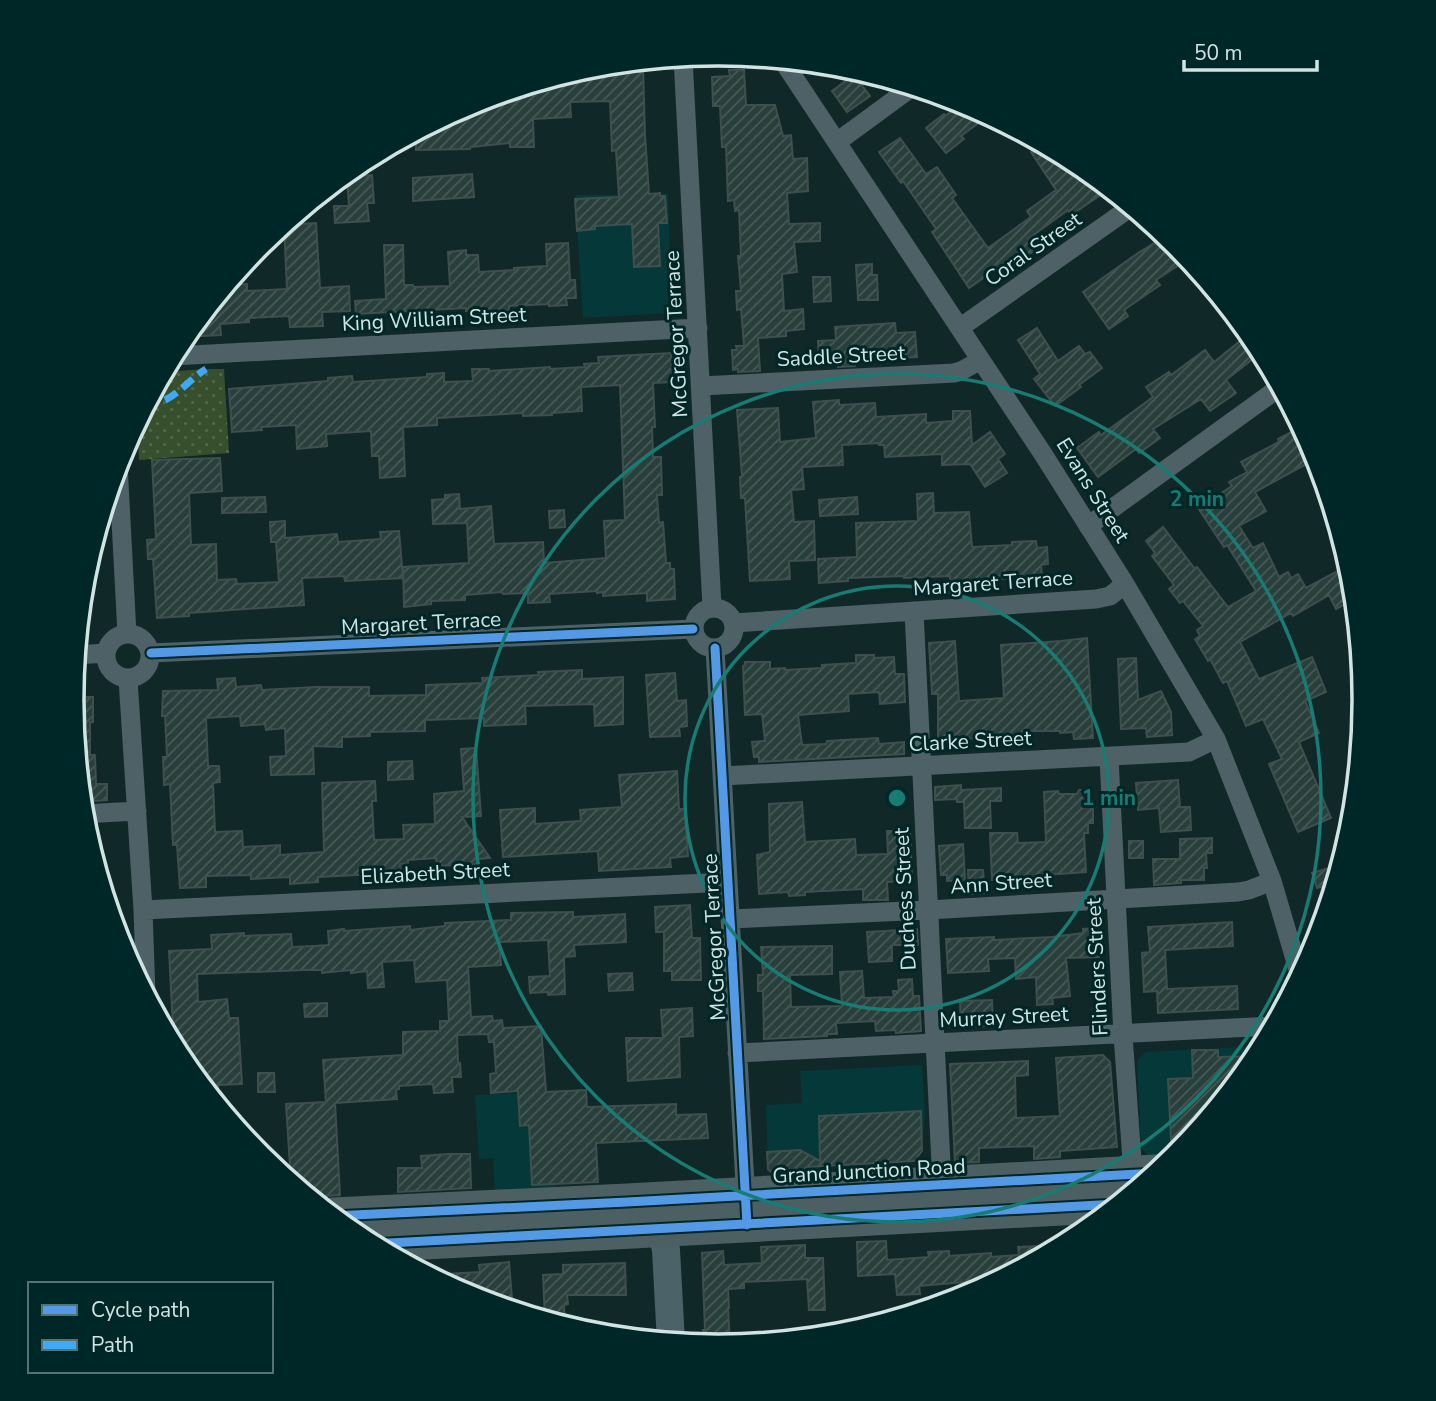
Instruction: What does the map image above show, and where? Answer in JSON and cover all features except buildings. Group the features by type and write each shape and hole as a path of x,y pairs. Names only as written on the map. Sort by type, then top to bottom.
{"highway":[{"name":"Grand Junction Road","path":"746,1210 942,1184 1127,1184"},
{"name":"Grand Junction Road","path":"350,1216 660,1214 1127,1185"},
{"name":"Grand Junction Road","path":"388,1242 660,1214"}],"street":[{"name":"McGregor Terrace","path":"683,68 712,607"},
{"name":"Evans Street","path":"790,71 1044,454 1125,583 1216,739 1272,881 1296,961"},
{"path":"837,142 902,94"},
{"name":"Coral Street","path":"961,327 1122,213"},
{"name":"King William Street","path":"186,355 698,328"},
{"name":"Saddle Street","path":"701,386 954,373 981,360"},
{"path":"1088,526 1272,393"},
{"path":"120,493 127,634"},
{"name":"Margaret Terrace","path":"734,623 1097,599 1110,596 1125,583"},
{"path":"712,607 726,611 734,623 734,630 728,642 715,648 703,645 693,629 701,612 712,607"},
{"name":"Duchess Street","path":"914,611 942,1184"},
{"name":"Margaret Terrace","path":"150,653 693,629"},
{"path":"127,634 143,639 150,653 148,667 143,673 128,679 120,677 109,668 106,661 111,642 116,637 127,634"},
{"name":"McGregor Terrace","path":"715,648 746,1210"},
{"path":"86,654 106,653"},
{"path":"128,679 145,972"},
{"name":"Clarke Street","path":"722,776 1109,758 1189,752 1216,739"},
{"name":"Flinders Street","path":"1109,758 1123,1035 1135,1177"},
{"path":"94,813 137,811"},
{"name":"Ann Street","path":"730,919 1238,892 1272,881"},
{"name":"Elizabeth Street","path":"143,909 728,882"},
{"name":"Murray Street","path":"737,1053 1262,1027"},
{"path":"660,1214 667,1251 671,1332"}],"shaded area":[{"path":"668,194 672,313 583,318 575,195"},
{"path":"1249,1047 1195,1119 1154,1160 1141,1149 1137,1060 1146,1052"},
{"path":"922,1065 925,1113 922,1151 914,1161 821,1166 807,1179 780,1181 768,1169 766,1105 802,1103 800,1071"},
{"path":"551,1092 556,1194 495,1196 493,1158 479,1159 475,1095"}],"green space":[{"path":"224,369 229,453 139,460 138,444 176,371"}],"marked path":[{"path":"165,400 206,369"}],"cycle path":[{"path":"151,653 693,629"},
{"path":"715,648 747,1225"},
{"path":"349,1215 1139,1174"},
{"path":"390,1243 1101,1205"}]}
